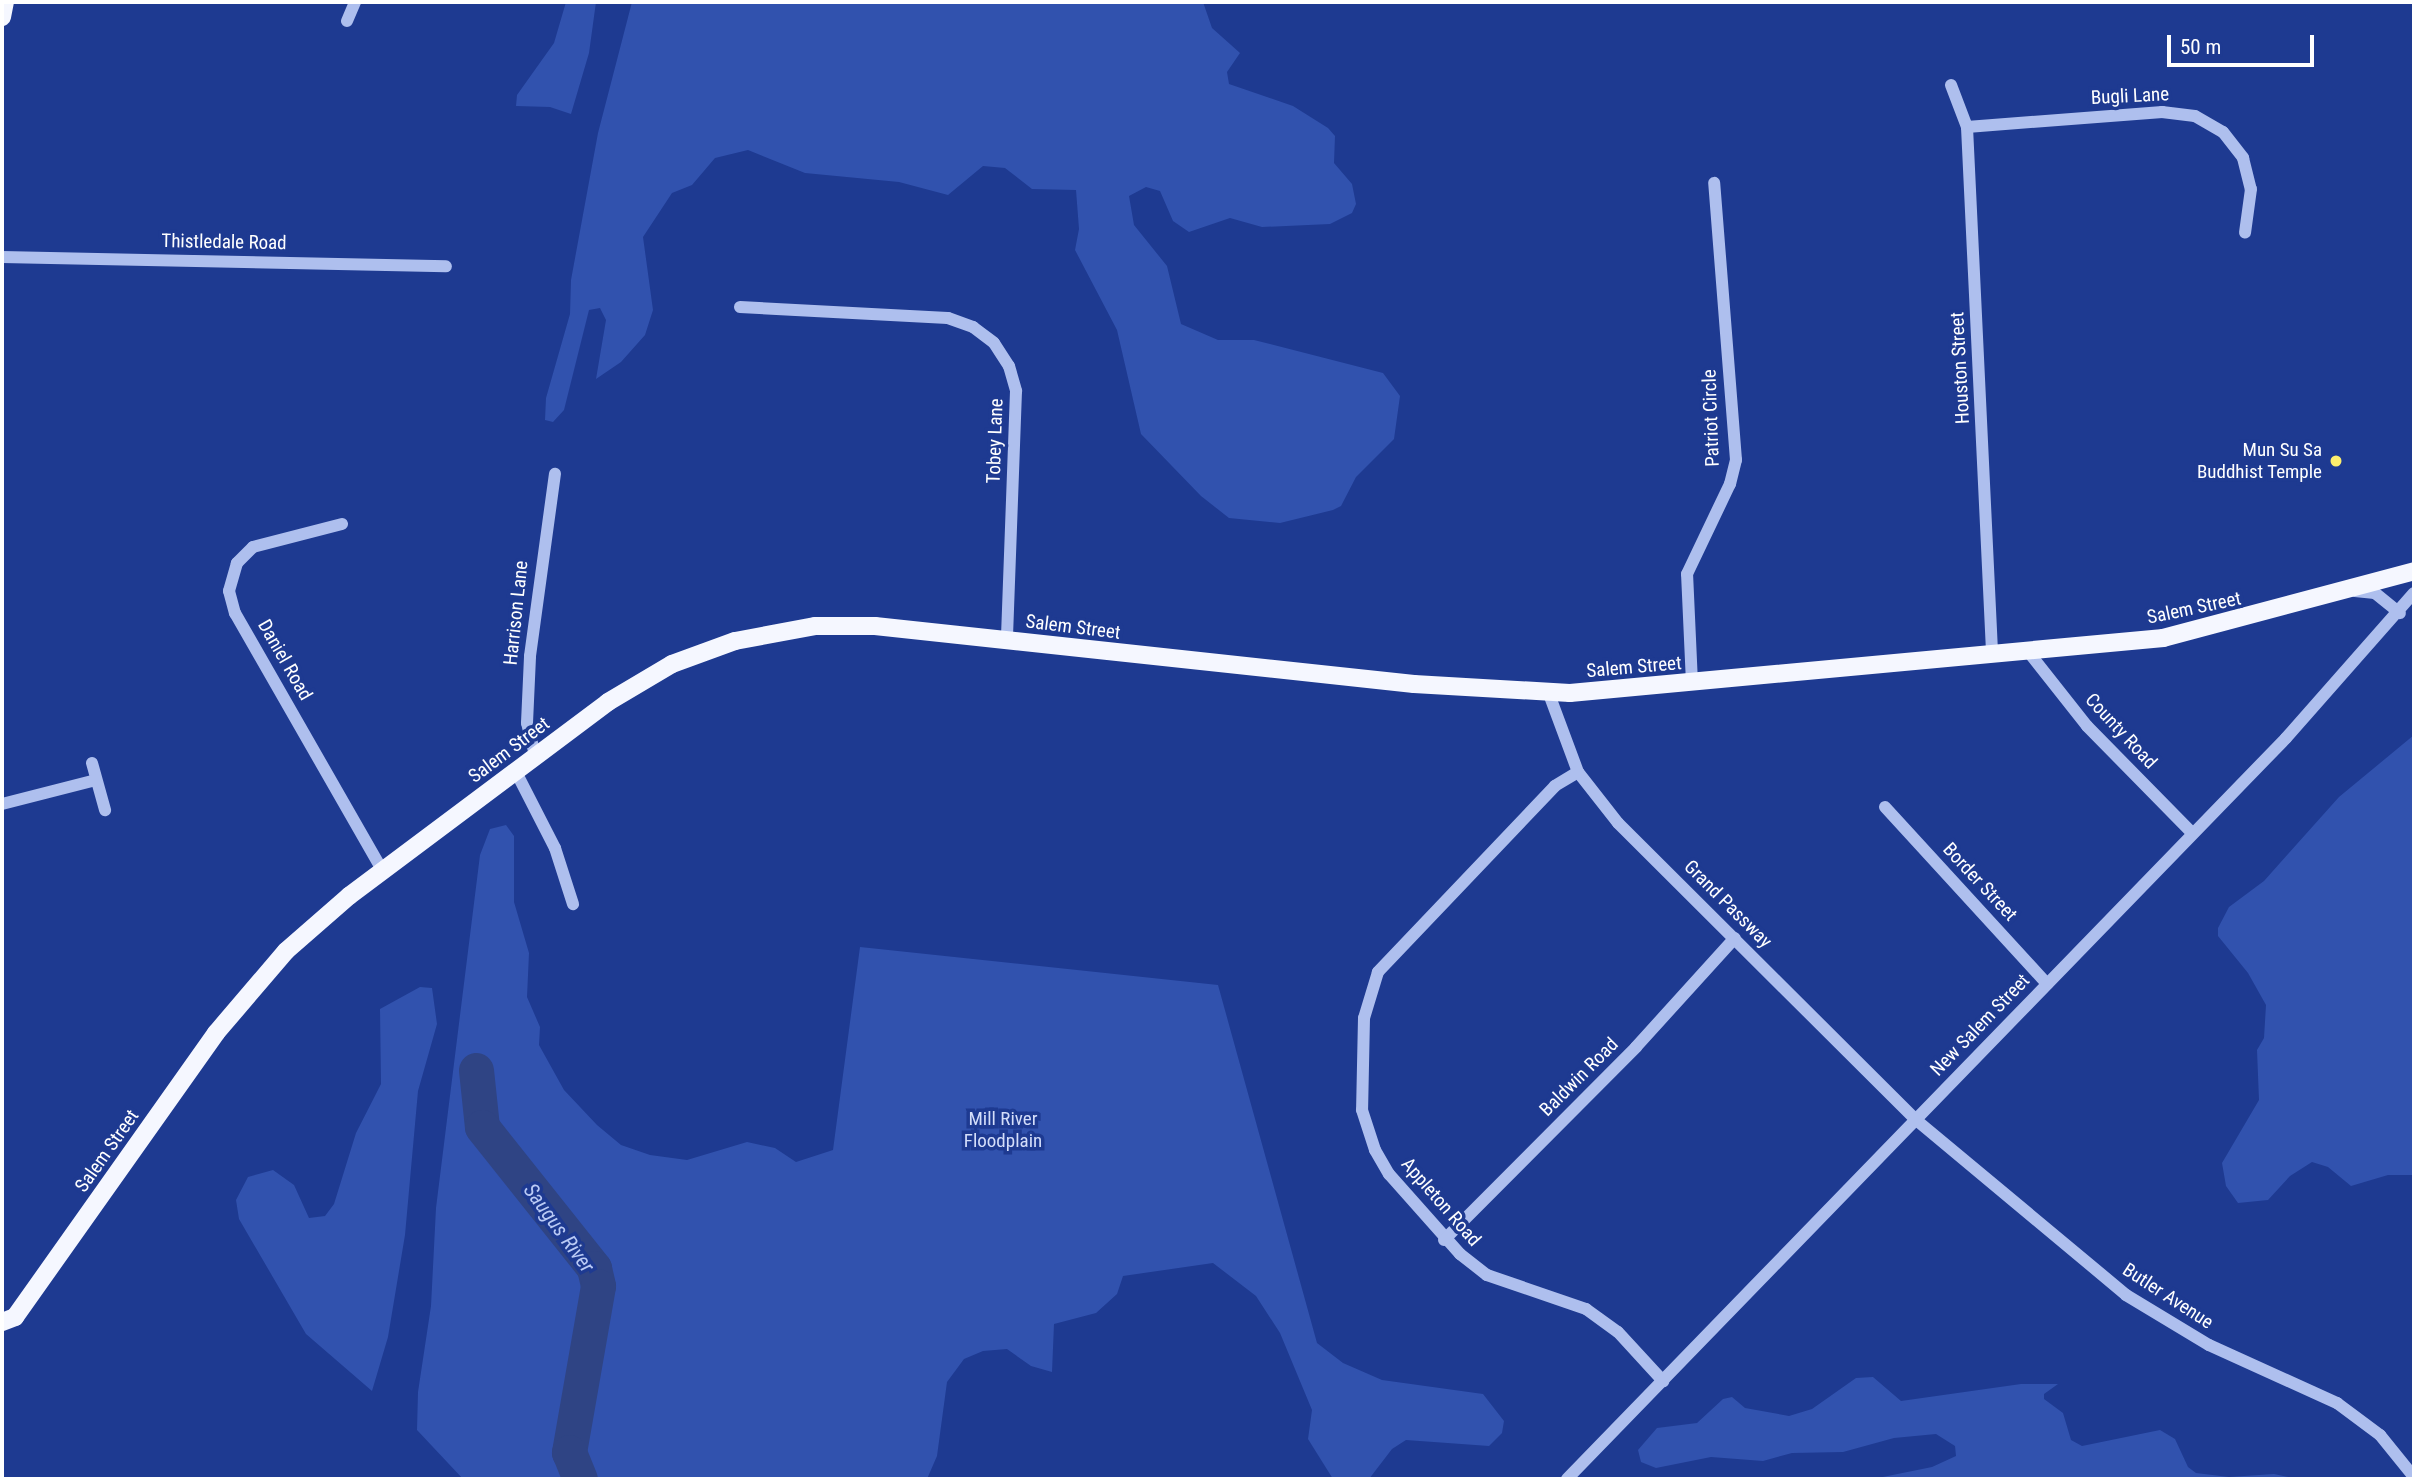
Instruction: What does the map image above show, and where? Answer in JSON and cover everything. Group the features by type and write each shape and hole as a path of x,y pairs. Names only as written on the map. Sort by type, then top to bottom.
{"main road":[{"path":"2,17 5,2"},
{"name":"Salem Street","path":"2,1322 15,1317 235,1009 305,933 535,755 653,674 736,641 827,625 1007,640 1549,694 1692,683 2196,633 2414,572"}],"street":[{"path":"347,21 355,2"},
{"name":"Houston Street","path":"1951,85 1967,127 1992,652"},
{"name":"Bugli Lane","path":"1967,127 2162,112 2194,116 2223,132 2243,158 2251,189 2245,233"},
{"name":"Patriot Circle","path":"1692,683 1686,580 1730,484 1736,453 1714,183"},
{"name":"Thistledale Road","path":"2,257 446,266"},
{"name":"Tobey Lane","path":"740,307 948,318 973,327 994,344 1009,366 1016,391 1007,640"},
{"name":"Harrison Lane","path":"535,755 527,723 530,656 555,474"},
{"name":"Daniel Road","path":"342,524 253,547 237,562 229,591 236,613 383,871"},
{"path":"2355,588 2375,593 2400,613"},
{"name":"New Salem Street","path":"1567,1479 2192,833 2400,613 2414,593"},
{"name":"County Road","path":"2027,650 2087,726 2192,833"},
{"name":"Grand Passway","path":"1549,694 1577,772 1618,823 1915,1119"},
{"path":"92,763 105,810"},
{"path":"515,770 555,848 573,904"},
{"name":"Appleton Road","path":"1577,772 1555,786 1390,956 1367,1000 1360,1076 1367,1129 1389,1174 1444,1240 1488,1275 1586,1309 1618,1332 1663,1381"},
{"path":"2,804 96,780"},
{"name":"Border Street","path":"1885,807 2047,984"},
{"name":"Baldwin Road","path":"1444,1240 1636,1047 1735,938"},
{"name":"Butler Avenue","path":"1915,1119 2126,1295 2208,1345 2337,1403 2380,1435 2414,1478"}],"green space":[{"path":"566,2 596,2 589,53 571,114 550,107 516,106 517,95 554,43"},
{"path":"632,2 1203,2 1212,28 1240,53 1227,72 1229,84 1293,106 1328,128 1335,136 1334,163 1352,184 1356,204 1352,213 1330,224 1262,227 1230,218 1189,232 1173,221 1160,191 1146,187 1129,196 1134,225 1167,266 1181,324 1218,340 1254,340 1383,373 1400,396 1394,439 1356,477 1341,506 1333,510 1280,523 1229,518 1201,496 1141,434 1117,330 1075,250 1079,229 1076,190 1032,189 1005,168 983,166 948,195 899,182 805,173 748,150 715,158 692,185 672,193 643,237 653,310 645,335 621,362 596,379 606,320 600,308 589,310 564,410 553,422 545,420 546,398 570,314 571,280 598,133"},
{"path":"2414,735 2414,1175 2388,1175 2351,1186 2328,1167 2312,1162 2290,1176 2268,1200 2238,1203 2226,1186 2222,1163 2259,1100 2257,1050 2264,1038 2266,1005 2248,973 2218,936 2218,928 2229,907 2264,881 2339,797"},
{"name":"Mill River Floodplain","path":"506,825 514,836 514,902 529,953 527,997 540,1027 539,1045 564,1090 597,1125 621,1145 650,1155 687,1160 747,1142 775,1148 796,1162 833,1150 860,947 1218,985 1317,1343 1343,1363 1382,1380 1483,1394 1504,1421 1502,1433 1489,1446 1406,1440 1392,1449 1369,1479 1333,1479 1308,1439 1312,1410 1280,1333 1256,1296 1213,1263 1123,1276 1117,1294 1096,1313 1054,1324 1052,1372 1031,1366 1007,1349 983,1351 964,1359 947,1382 937,1456 927,1479 463,1479 417,1430 418,1392 431,1306 436,1208 480,855 490,829"},
{"path":"420,987 432,988 437,1024 418,1091 405,1235 388,1337 372,1391 306,1334 239,1219 236,1200 248,1177 273,1170 294,1185 309,1218 325,1216 334,1204 356,1133 381,1084 380,1009"},
{"path":"1873,1377 1901,1401 2021,1384 2058,1384 2044,1394 2044,1399 2063,1413 2071,1440 2082,1446 2160,1430 2175,1439 2188,1467 2196,1473 2229,1477 2274,1474 2297,1479 1873,1479 1932,1467 1956,1456 1955,1446 1936,1434 1894,1438 1843,1452 1792,1453 1763,1461 1711,1457 1656,1468 1641,1462 1638,1450 1657,1428 1697,1423 1723,1399 1732,1397 1745,1408 1789,1416 1812,1409 1856,1378"}],"waterway":[{"name":"Saugus River","path":"476,1070 482,1127 594,1268 598,1286 569,1452 580,1479"}],"place":[{"name":"Mun Su Sa Buddhist Temple","path":"2336,461"}]}
